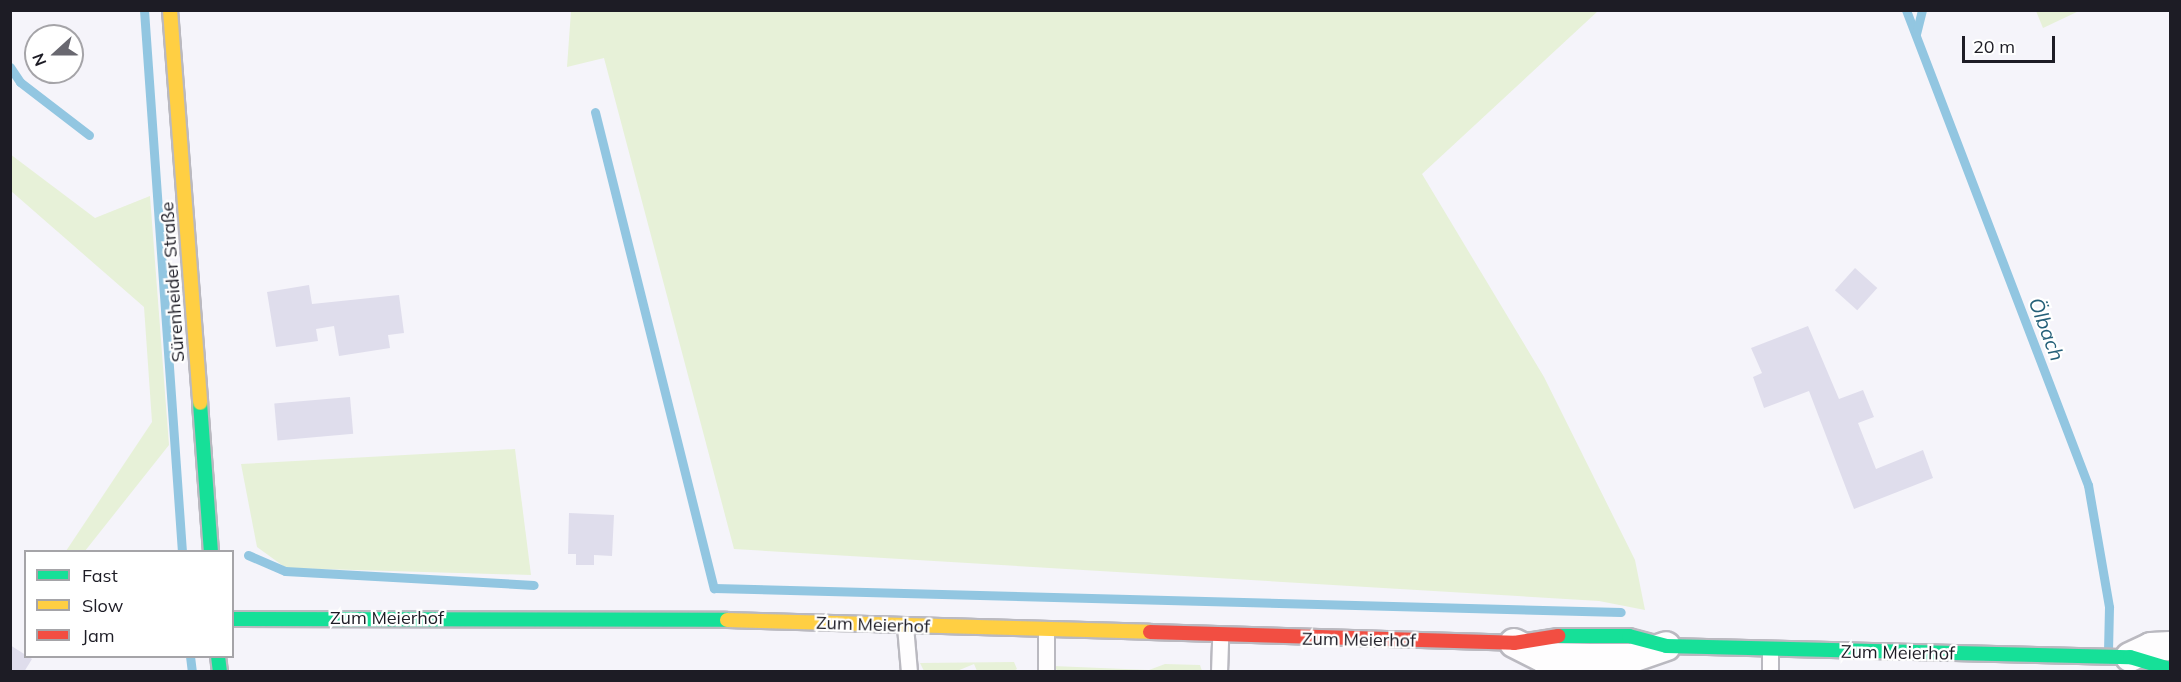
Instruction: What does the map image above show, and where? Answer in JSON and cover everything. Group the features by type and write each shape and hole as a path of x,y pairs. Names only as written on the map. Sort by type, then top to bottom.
{"street":[{"name":"Sürenheider Straße","path":"170,10 211,550"},
{"name":"Zum Meierhof","path":"234,619 702,619 1514,644 1542,657 1632,658 1666,646 2052,664 2076,657 2130,657 2170,669"},
{"name":"Zum Meierhof","path":"2130,657 2151,647 2170,646"}],"lane":[{"path":"905,626 909,672"},
{"path":"1046,631 1046,672"},
{"path":"1219,672 1220,636"},
{"path":"1770,650 1770,672"}],"green space":[{"path":"571,11 1598,11 1422,174 1544,377 1635,560 1645,610 1599,601 734,549 604,58 567,67"},
{"path":"2036,11 2079,11 2043,28"},
{"path":"10,154 95,218 150,196 169,445 86,550 67,550 152,422 144,307 11,191"},
{"path":"515,449 531,575 286,568 257,547 241,464"},
{"path":"1014,662 1017,669 1012,672 977,671 974,664 957,671 924,671 920,663"},
{"path":"1165,664 1200,665 1202,671 1059,672 1053,666 1149,670"}],"building":[{"path":"1855,268 1877,288 1857,310 1835,290"},
{"path":"309,285 312,304 399,295 404,333 388,335 390,348 339,356 334,326 316,329 318,341 276,347 267,292"},
{"path":"1808,326 1839,399 1863,390 1874,417 1858,423 1876,469 1923,450 1933,478 1854,509 1809,391 1764,408 1753,377 1762,373 1751,348"},
{"path":"350,397 353,434 278,440 274,404"},
{"path":"569,513 614,515 612,556 594,555 594,565 576,565 576,554 568,554"},
{"path":"10,645 24,654 24,658 32,659 24,672 10,672"}],"waterway":[{"path":"144,10 182,550"},
{"name":"Ölbach","path":"1906,10 2088,485 2109,607 2108,651"},
{"path":"1916,34 1922,10"},
{"path":"10,67 20,82 89,135"},
{"path":"595,112 714,588 1621,612"},
{"path":"248,555 285,571 534,585"},
{"path":"190,658 192,672"}],"traffic: fast":[{"path":"200,403 211,550"},
{"path":"234,619 727,620"},
{"path":"1558,636 1629,636 1666,646 2130,657 2170,669"},
{"path":"218,658 220,672"}],"traffic: slow":[{"path":"170,10 200,403"},
{"path":"727,620 1150,632"}],"traffic: jam":[{"path":"1150,632 1514,643 1558,636"}]}
